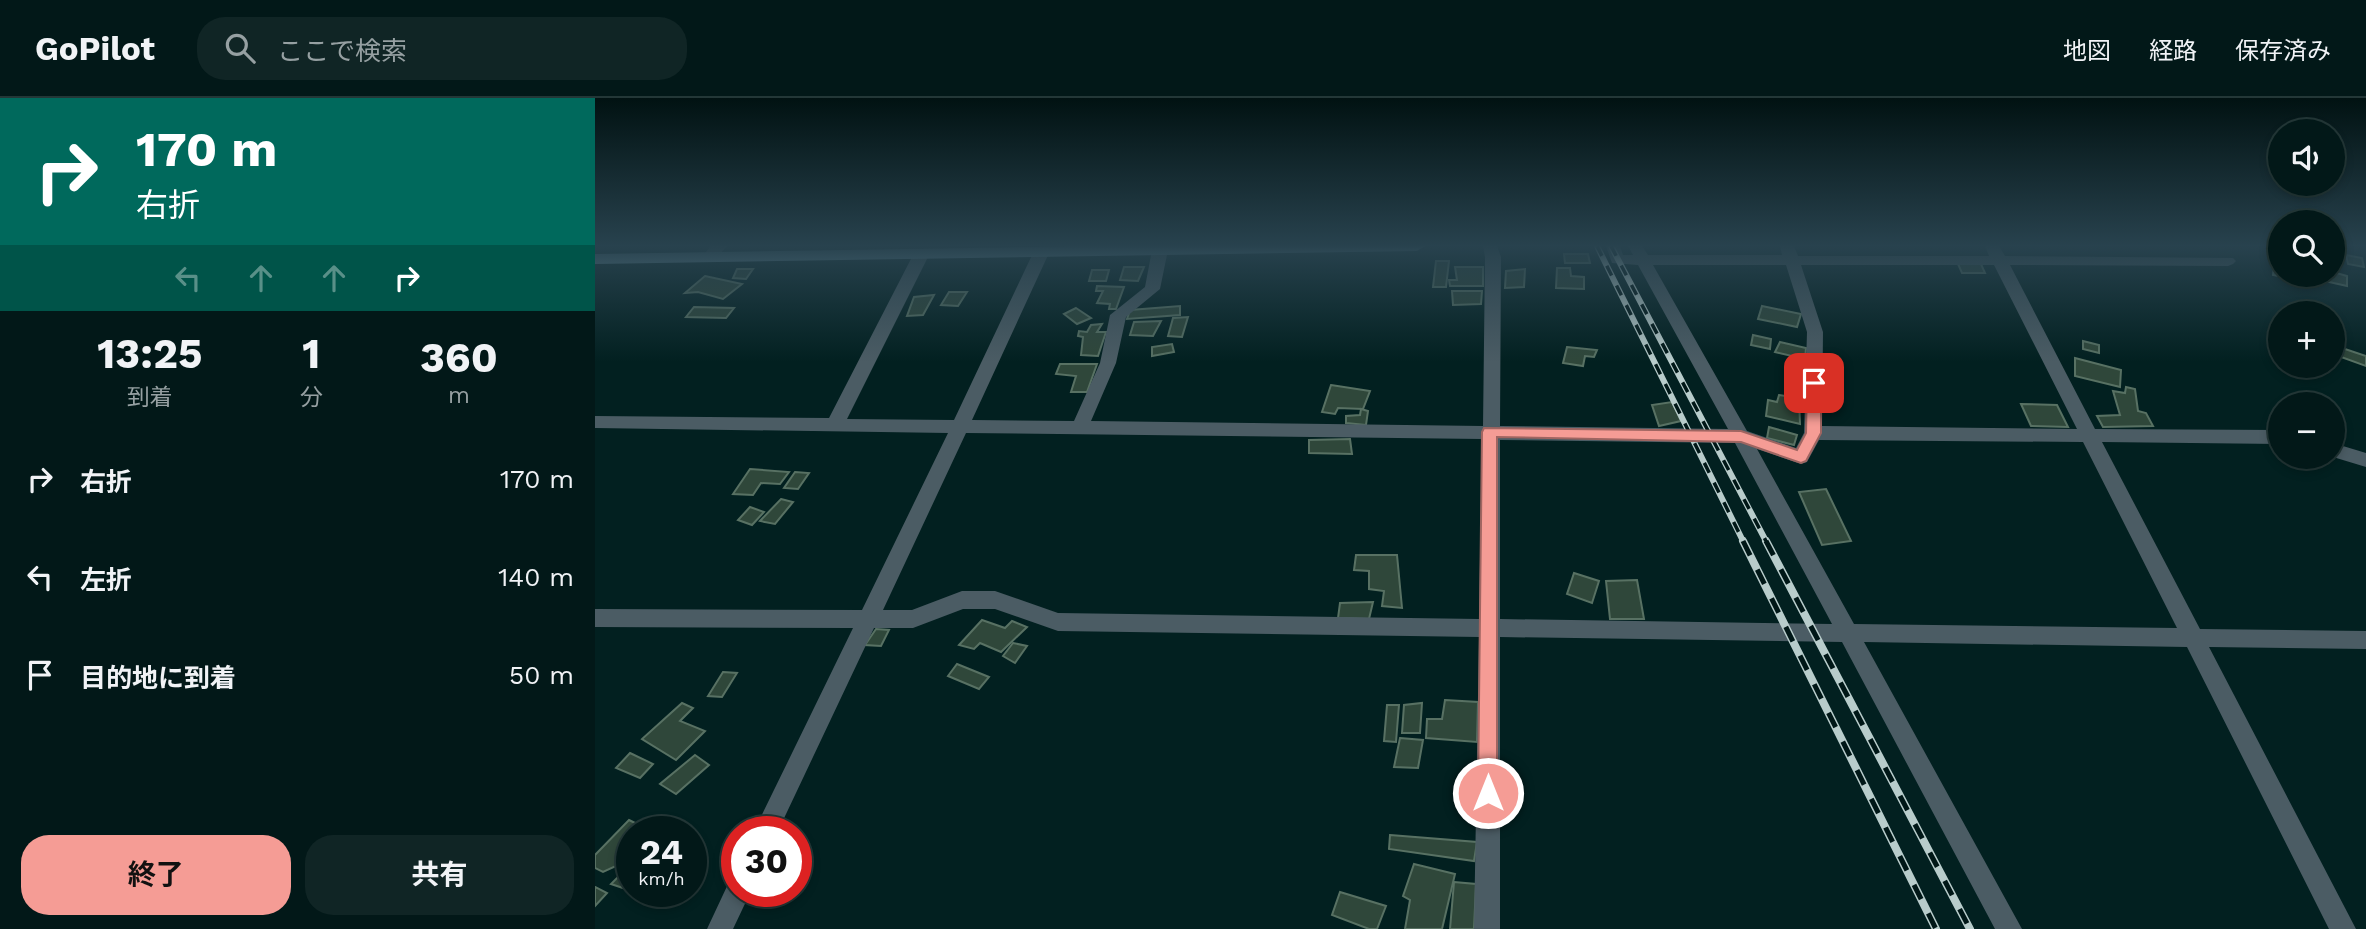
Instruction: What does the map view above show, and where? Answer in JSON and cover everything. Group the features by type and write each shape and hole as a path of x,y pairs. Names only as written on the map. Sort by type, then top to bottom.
{"street":[{"path":"836,423 906,285"},
{"path":"773,816 1026,285"},
{"path":"1080,427 1108,363 1118,315 1152,289 1153,285"},
{"path":"1487,929 1489,432 1492,285"},
{"path":"1656,285 2009,929"},
{"path":"595,422 1741,436 1801,457 1813,433 1815,332 1799,285"},
{"path":"2012,285 2343,929"},
{"path":"1813,433 2268,437"},
{"path":"2345,454 2366,460"},
{"path":"595,618 913,620 962,600 995,600 1058,621 2366,640"},
{"path":"720,929 730,907"}],"building":[{"path":"695,285 741,285 723,299 698,292 685,293"},
{"path":"1450,285 1483,285 1483,286"},
{"path":"1505,285 1524,285 1524,287 1505,288"},
{"path":"1556,285 1584,285 1584,289 1556,288"},
{"path":"1097,286 1124,287 1116,309 1109,309 1110,304 1097,303 1103,291 1096,291"},
{"path":"1452,291 1482,291 1481,304 1453,305"},
{"path":"949,292 967,292 958,306 941,305"},
{"path":"934,295 923,315 907,316 914,297"},
{"path":"1180,306 1180,315 1127,319 1130,310"},
{"path":"1762,306 1801,314 1797,327 1758,319"},
{"path":"694,307 734,308 726,318 686,317"},
{"path":"1076,308 1091,318 1077,324 1064,314"},
{"path":"1188,317 1182,337 1168,336 1173,318"},
{"path":"1161,321 1153,336 1130,335 1134,322"},
{"path":"1102,324 1097,332 1106,332 1098,356 1081,355 1083,337 1078,336 1079,331 1087,332 1091,325"},
{"path":"1753,335 1771,339 1770,349 1751,345"},
{"path":"2083,341 2099,345 2099,353 2083,349"},
{"path":"1780,342 1806,348 1805,359 1775,352"},
{"path":"1172,344 1174,352 1152,356 1152,347"},
{"path":"1567,347 1597,350 1594,357 1585,356 1583,366 1563,363"},
{"path":"2345,349 2366,356 2366,366 2345,358"},
{"path":"2075,358 2121,370 2120,387 2075,376"},
{"path":"1060,364 1097,364 1087,392 1071,392 1076,376 1056,374"},
{"path":"1331,385 1370,391 1363,409 1338,408 1335,414 1322,412"},
{"path":"2126,387 2135,389 2138,411 2146,413 2153,426 2103,427 2097,416 2120,415 2113,391 2125,393"},
{"path":"1779,395 1799,398 1800,424 1766,416 1768,400 1777,402"},
{"path":"1672,402 1681,421 1659,426 1652,405"},
{"path":"2021,404 2057,405 2068,427 2031,426"},
{"path":"1361,409 1368,411 1366,425 1346,423 1346,416 1360,415"},
{"path":"1769,427 1797,435 1794,445 1767,438"},
{"path":"1350,439 1352,454 1309,453 1309,440"},
{"path":"750,469 789,472 780,484 761,483 753,495 733,494"},
{"path":"795,472 809,473 798,489 784,488"},
{"path":"1826,489 1851,541 1822,545 1799,492"},
{"path":"781,499 793,502 775,524 760,521"},
{"path":"750,507 764,512 752,525 738,520"},
{"path":"1356,555 1397,555 1402,608 1382,606 1384,591 1369,589 1369,571 1354,570"},
{"path":"1574,573 1599,581 1592,603 1567,594"},
{"path":"1637,580 1644,619 1610,619 1606,581"},
{"path":"1373,602 1369,619 1338,618 1340,603"},
{"path":"982,620 1005,628 1012,621 1027,627 1001,652 980,643 974,649 959,645"},
{"path":"876,629 889,630 881,646 865,645"},
{"path":"1013,643 1027,646 1015,663 1003,656"},
{"path":"957,664 989,677 979,689 948,676"},
{"path":"723,672 737,673 722,697 708,696"},
{"path":"1445,700 1478,702 1477,742 1426,738 1427,719 1442,719"},
{"path":"682,703 693,708 680,721 705,731 676,760 642,739"},
{"path":"1422,703 1420,733 1402,733 1404,705"},
{"path":"1387,705 1399,705 1396,742 1384,741"},
{"path":"1400,738 1423,740 1418,768 1394,767"},
{"path":"630,753 653,764 640,778 616,768"},
{"path":"695,755 709,765 676,794 660,784"},
{"path":"616,833 616,866 603,872 595,868 595,855"},
{"path":"1390,835 1477,842 1474,861 1389,849"},
{"path":"1414,864 1455,874 1442,929 1405,929 1410,900 1403,896"},
{"path":"1454,882 1476,884 1474,929 1450,929"},
{"path":"595,887 607,893 595,906"},
{"path":"1340,892 1386,906 1377,929 1369,929 1332,915"}],"railway":[{"path":"1616,285 1744,543"},
{"path":"1631,285 1767,543"},
{"path":"1743,541 1936,929"},
{"path":"1766,541 1970,929"}],"route":[{"path":"1488,793 1489,432 1741,436 1801,457 1813,433 1814,383"}]}
